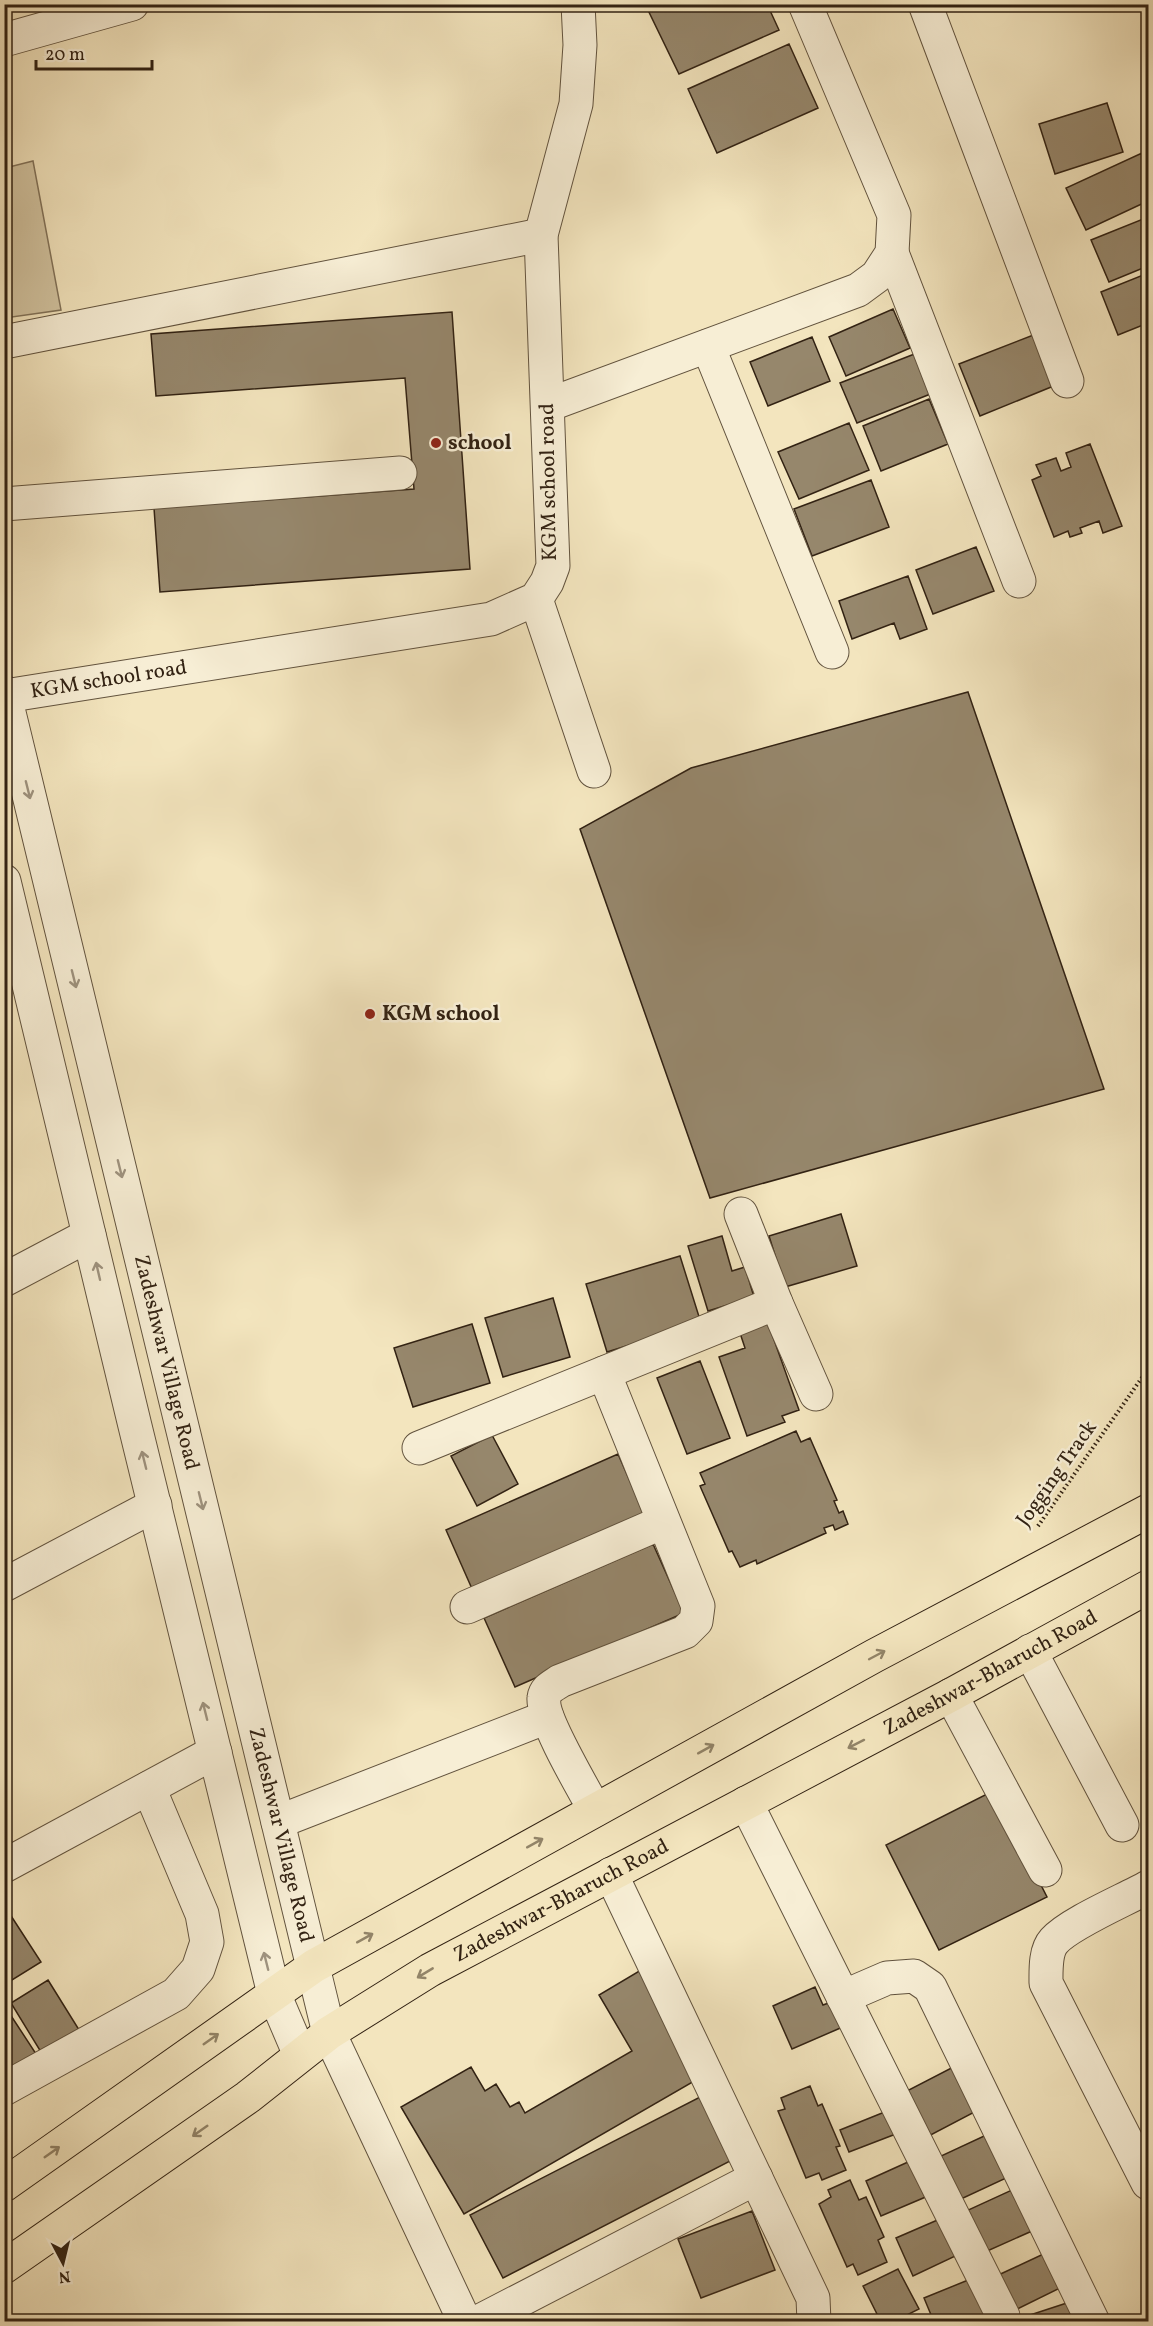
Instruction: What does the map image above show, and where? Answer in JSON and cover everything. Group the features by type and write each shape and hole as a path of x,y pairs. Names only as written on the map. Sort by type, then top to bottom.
{"main road":[{"path":"4,2185 314,1966 874,1656 1149,1511"},
{"name":"Zadeshwar-Bharuch Road","path":"4,2267 248,2097 330,2032 430,1970 951,1695 1149,1587"}],"street":[{"name":"KGM school road","path":"5,694 491,619 536,599 547,582 553,566 541,235 576,104 580,45 578,4"},
{"path":"805,4 894,215 892,253 1019,581"},
{"path":"925,4 1067,381"},
{"path":"4,40 112,7"},
{"path":"4,342 541,235"},
{"path":"548,405 858,290 877,276 892,253"},
{"path":"708,346 832,652"},
{"path":"4,504 400,473"},
{"path":"536,599 594,771"},
{"name":"Zadeshwar Village Road","path":"5,694 330,2032 465,2322"},
{"path":"4,881 274,1994 300,2055"},
{"path":"741,1214 776,1303 816,1394"},
{"path":"4,1280 89,1235"},
{"path":"419,1448 776,1303"},
{"path":"595,1810 547,1717 543,1699 547,1690 560,1681 685,1632 696,1621 698,1606 604,1373"},
{"path":"4,1585 155,1505"},
{"path":"467,1607 663,1522"},
{"path":"1030,1651 1122,1825"},
{"path":"951,1695 1045,1870"},
{"path":"278,1822 547,1717"},
{"path":"4,1866 215,1752"},
{"path":"4,2089 176,1994 198,1970 207,1942 202,1914 149,1788"},
{"path":"746,1803 1003,2316"},
{"path":"611,1874 813,2298 814,2322"},
{"path":"1149,1887 1071,1929 1052,1942 1046,1963 1046,1983 1149,2183"},
{"path":"843,1997 887,1978 914,1976 930,1987 1093,2322"},
{"path":"478,2322 756,2178"}],"path":[{"name":"Jogging Track","path":"1036,1529 1149,1370"}],"shaded area":[{"path":"33,161 61,310 5,318 5,168"}],"building":[{"path":"655,4 767,4 779,30 679,74 647,8"},
{"path":"789,44 818,108 717,153 688,89"},
{"path":"1107,103 1123,152 1055,174 1039,124"},
{"path":"1142,153 1148,166 1148,201 1086,230 1066,188"},
{"path":"1148,217 1148,266 1109,282 1091,240"},
{"path":"1148,273 1148,323 1118,335 1101,292"},
{"path":"893,309 910,348 846,376 829,337"},
{"name":"school","path":"452,312 470,569 160,592 154,508 414,489 405,378 156,396 151,334"},
{"path":"1036,334 1056,385 980,416 959,364"},
{"path":"812,337 830,381 768,406 750,362"},
{"path":"917,353 933,393 857,423 840,383"},
{"path":"929,399 948,444 881,471 863,426"},
{"path":"849,423 869,470 799,499 778,452"},
{"path":"1090,444 1122,526 1103,533 1099,521 1080,528 1082,533 1070,537 1068,531 1054,537 1032,480 1041,476 1036,465 1056,458 1061,471 1071,467 1066,453"},
{"path":"871,480 889,527 812,556 794,509"},
{"path":"976,547 994,591 933,614 916,570"},
{"path":"908,576 927,629 900,639 894,623 852,639 839,601"},
{"path":"968,692 1104,1089 710,1198 580,829 691,768"},
{"path":"841,1214 857,1266 785,1287 769,1236"},
{"path":"722,1236 732,1271 745,1267 754,1297 708,1311 688,1246"},
{"path":"680,1256 701,1323 607,1352 586,1284"},
{"path":"553,1298 570,1357 503,1377 485,1318"},
{"path":"767,1320 799,1410 782,1416 785,1422 747,1436 719,1357 745,1348 739,1330"},
{"path":"472,1324 490,1383 413,1407 394,1348"},
{"path":"700,1361 730,1438 687,1454 657,1378"},
{"path":"796,1431 801,1442 810,1438 837,1500 834,1501 839,1513 843,1511 848,1524 835,1530 833,1525 824,1528 826,1533 757,1564 756,1560 740,1567 732,1551 729,1552 700,1486 705,1484 700,1473"},
{"path":"492,1435 518,1484 477,1506 451,1456"},
{"path":"618,1454 645,1515 473,1591 446,1530"},
{"path":"653,1544 684,1613 515,1687 484,1618"},
{"path":"993,1791 1047,1897 939,1950 886,1845"},
{"path":"4,1905 41,1962 4,1985"},
{"path":"641,1970 703,2076 464,2214 401,2107 471,2067 485,2091 496,2084 510,2107 519,2102 525,2113 632,2051 599,1995"},
{"path":"48,1980 81,2033 44,2057 11,2003"},
{"path":"815,1987 823,2005 834,2001 845,2026 792,2049 773,2006"},
{"path":"4,2005 42,2063 4,2077"},
{"path":"963,2062 986,2106 923,2139 901,2094"},
{"path":"810,2086 818,2106 822,2104 840,2146 836,2147 846,2170 822,2180 819,2173 806,2178 778,2111 785,2109 781,2098"},
{"path":"704,2095 736,2158 503,2278 470,2215"},
{"path":"892,2109 901,2132 849,2152 840,2130"},
{"path":"997,2130 1017,2173 961,2199 941,2156"},
{"path":"919,2157 935,2193 881,2216 866,2181"},
{"path":"850,2180 859,2200 866,2197 884,2237 878,2240 887,2262 858,2275 853,2264 847,2267 819,2204 831,2197 828,2190"},
{"path":"1023,2185 1041,2227 985,2252 966,2211"},
{"path":"752,2211 775,2270 701,2298 678,2239"},
{"path":"949,2215 966,2251 913,2276 896,2238"},
{"path":"1052,2250 1068,2284 1007,2314 992,2278"},
{"path":"898,2269 919,2309 893,2322 881,2322 863,2286"},
{"path":"978,2276 995,2316 980,2322 934,2322 924,2298"},
{"path":"1079,2299 1086,2322 1026,2322 1024,2317"}],"place":[{"name":"school","path":"436,443"},
{"name":"KGM school","path":"370,1014"}]}
